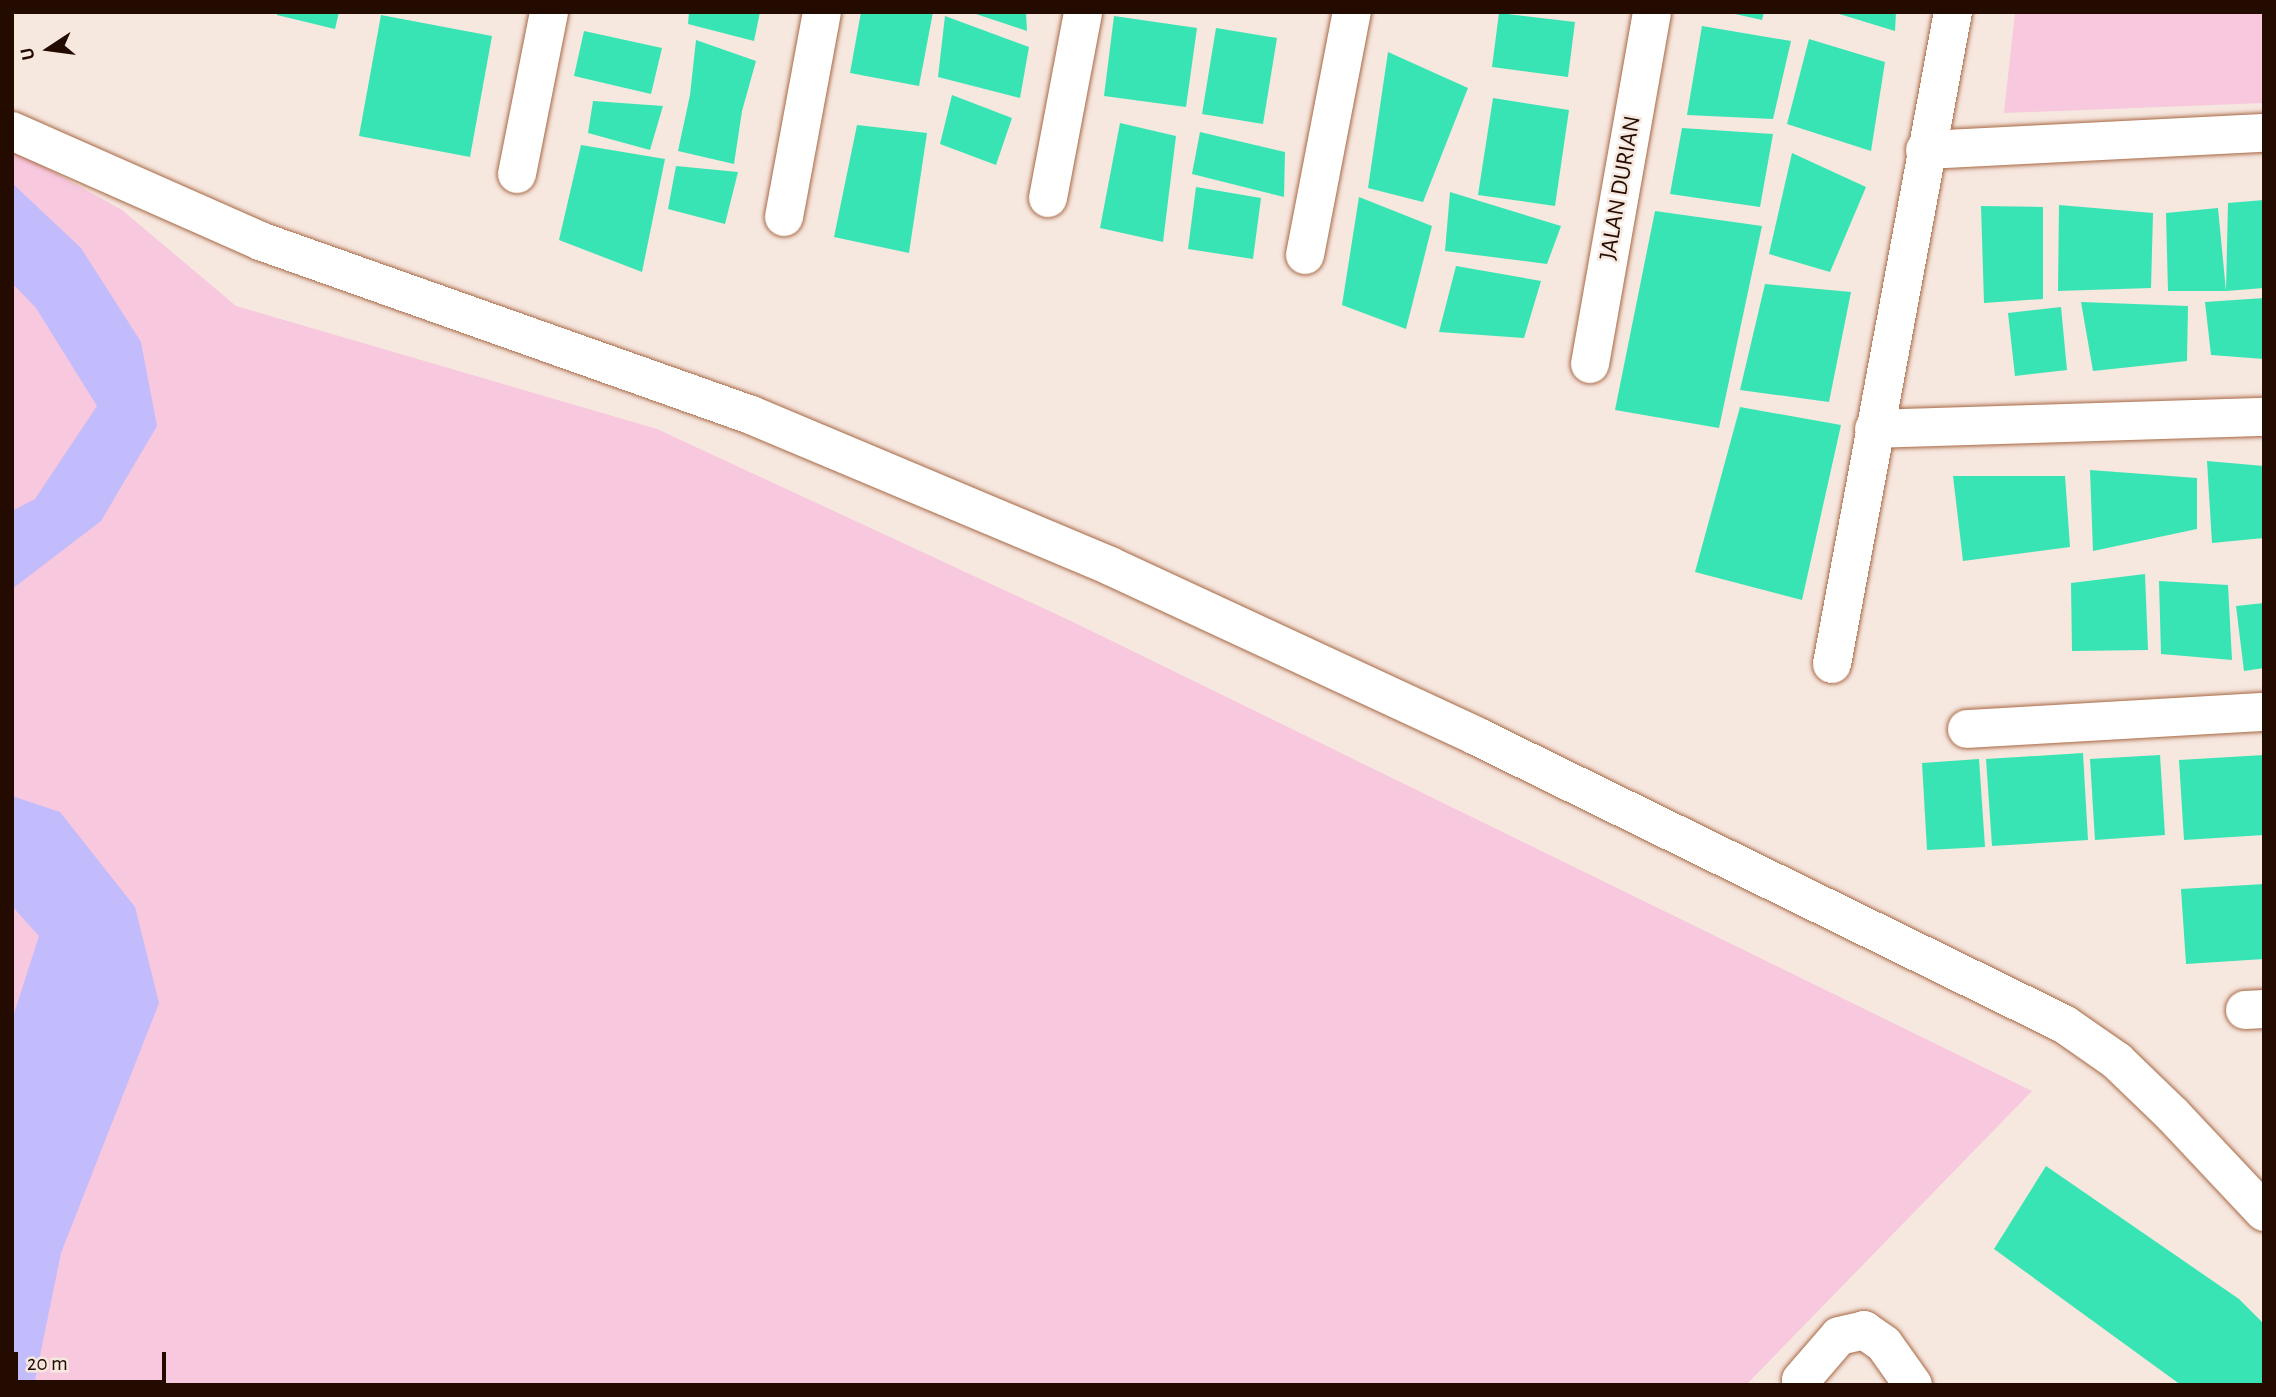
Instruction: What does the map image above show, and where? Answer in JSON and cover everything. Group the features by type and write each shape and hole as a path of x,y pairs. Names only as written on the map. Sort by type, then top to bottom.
{"street":[{"path":"517,174 549,12"},
{"path":"784,217 822,12"},
{"path":"1048,198 1083,12"},
{"path":"1305,256 1352,12"},
{"name":"JALAN DURIAN","path":"1590,364 1652,12"},
{"path":"1832,664 1952,12"},
{"path":"12,131 260,241 764,421 1110,566 1476,736 2064,1024 2117,1061 2173,1115 2264,1212"},
{"path":"1925,150 2264,133"},
{"path":"1874,429 2264,417"},
{"path":"1967,729 2264,712"},
{"path":"1803,1385 1801,1380 1839,1336 1864,1330 1884,1344 1913,1385"}],"shaded area":[{"path":"2015,12 2264,12 2264,103 2004,113"},
{"path":"12,149 122,210 236,306 657,429 1073,622 2032,1091 1746,1385 12,1385"},
{"path":"12,183 81,248 141,342 157,426 101,521 12,589 12,511 35,499 97,406 36,308 12,283"},
{"path":"12,796 60,812 135,907 159,1003 61,1253 34,1385 12,1385 12,1020 39,936 12,906"}],"building":[{"path":"277,12 339,12 335,29 277,15"},
{"path":"689,12 760,12 754,41 688,24"},
{"path":"861,12 933,12 919,86 850,73"},
{"path":"1026,12 1027,31 973,13"},
{"path":"1726,12 1764,12 1762,20"},
{"path":"1896,12 1895,31 1836,13"},
{"path":"1499,13 1575,22 1568,77 1492,67"},
{"path":"381,15 492,36 470,157 359,136"},
{"path":"945,16 1029,47 1020,98 938,77"},
{"path":"1114,16 1197,28 1186,107 1104,96"},
{"path":"1702,26 1791,41 1773,119 1687,115"},
{"path":"1216,28 1277,38 1263,124 1202,114"},
{"path":"584,31 662,48 651,94 574,76"},
{"path":"1809,39 1885,62 1871,151 1787,124"},
{"path":"696,40 756,61 742,111 734,164 678,151 690,95"},
{"path":"1388,52 1468,88 1423,202 1368,188"},
{"path":"952,95 1012,118 996,165 940,144"},
{"path":"1493,98 1569,110 1555,206 1478,195"},
{"path":"593,101 663,106 650,150 588,133"},
{"path":"1120,123 1176,136 1163,242 1100,228"},
{"path":"857,125 927,133 909,253 834,237"},
{"path":"1682,128 1773,134 1760,207 1670,194"},
{"path":"1200,132 1285,152 1284,197 1192,174"},
{"path":"581,145 665,159 642,272 559,240"},
{"path":"1792,153 1866,187 1830,272 1769,254"},
{"path":"676,166 738,172 725,224 668,209"},
{"path":"1196,187 1261,198 1253,259 1188,249"},
{"path":"1450,192 1561,226 1547,264 1445,251"},
{"path":"1359,197 1432,226 1406,329 1342,305"},
{"path":"2264,200 2264,288 2226,291 2228,203"},
{"path":"2059,205 2153,213 2151,288 2058,291"},
{"path":"1981,206 2043,207 2043,299 1984,303"},
{"path":"2218,208 2226,291 2168,291 2166,213"},
{"path":"1655,211 1762,226 1719,428 1615,410"},
{"path":"1456,266 1541,281 1524,338 1439,332"},
{"path":"1765,284 1851,292 1829,402 1740,390"},
{"path":"2264,298 2264,359 2211,355 2205,302"},
{"path":"2081,302 2188,306 2187,361 2093,371"},
{"path":"2061,307 2067,370 2015,376 2008,313"},
{"path":"1740,407 1841,425 1802,600 1695,572"},
{"path":"2207,461 2264,466 2264,538 2212,543"},
{"path":"2090,470 2197,478 2197,529 2093,551"},
{"path":"1953,476 2065,476 2070,547 1963,561"},
{"path":"2145,574 2148,650 2072,651 2071,583"},
{"path":"2159,581 2228,585 2232,660 2161,654"},
{"path":"2264,603 2264,668 2244,671 2236,606"},
{"path":"2083,753 2088,840 1992,846 1986,759"},
{"path":"2160,755 2165,835 2095,840 2090,759"},
{"path":"2264,755 2264,835 2184,840 2179,760"},
{"path":"1979,759 1985,847 1927,850 1922,763"},
{"path":"2264,884 2264,959 2186,964 2181,889"},
{"path":"2046,1166 2239,1299 2264,1324 2264,1385 2181,1385 1994,1249"}]}
